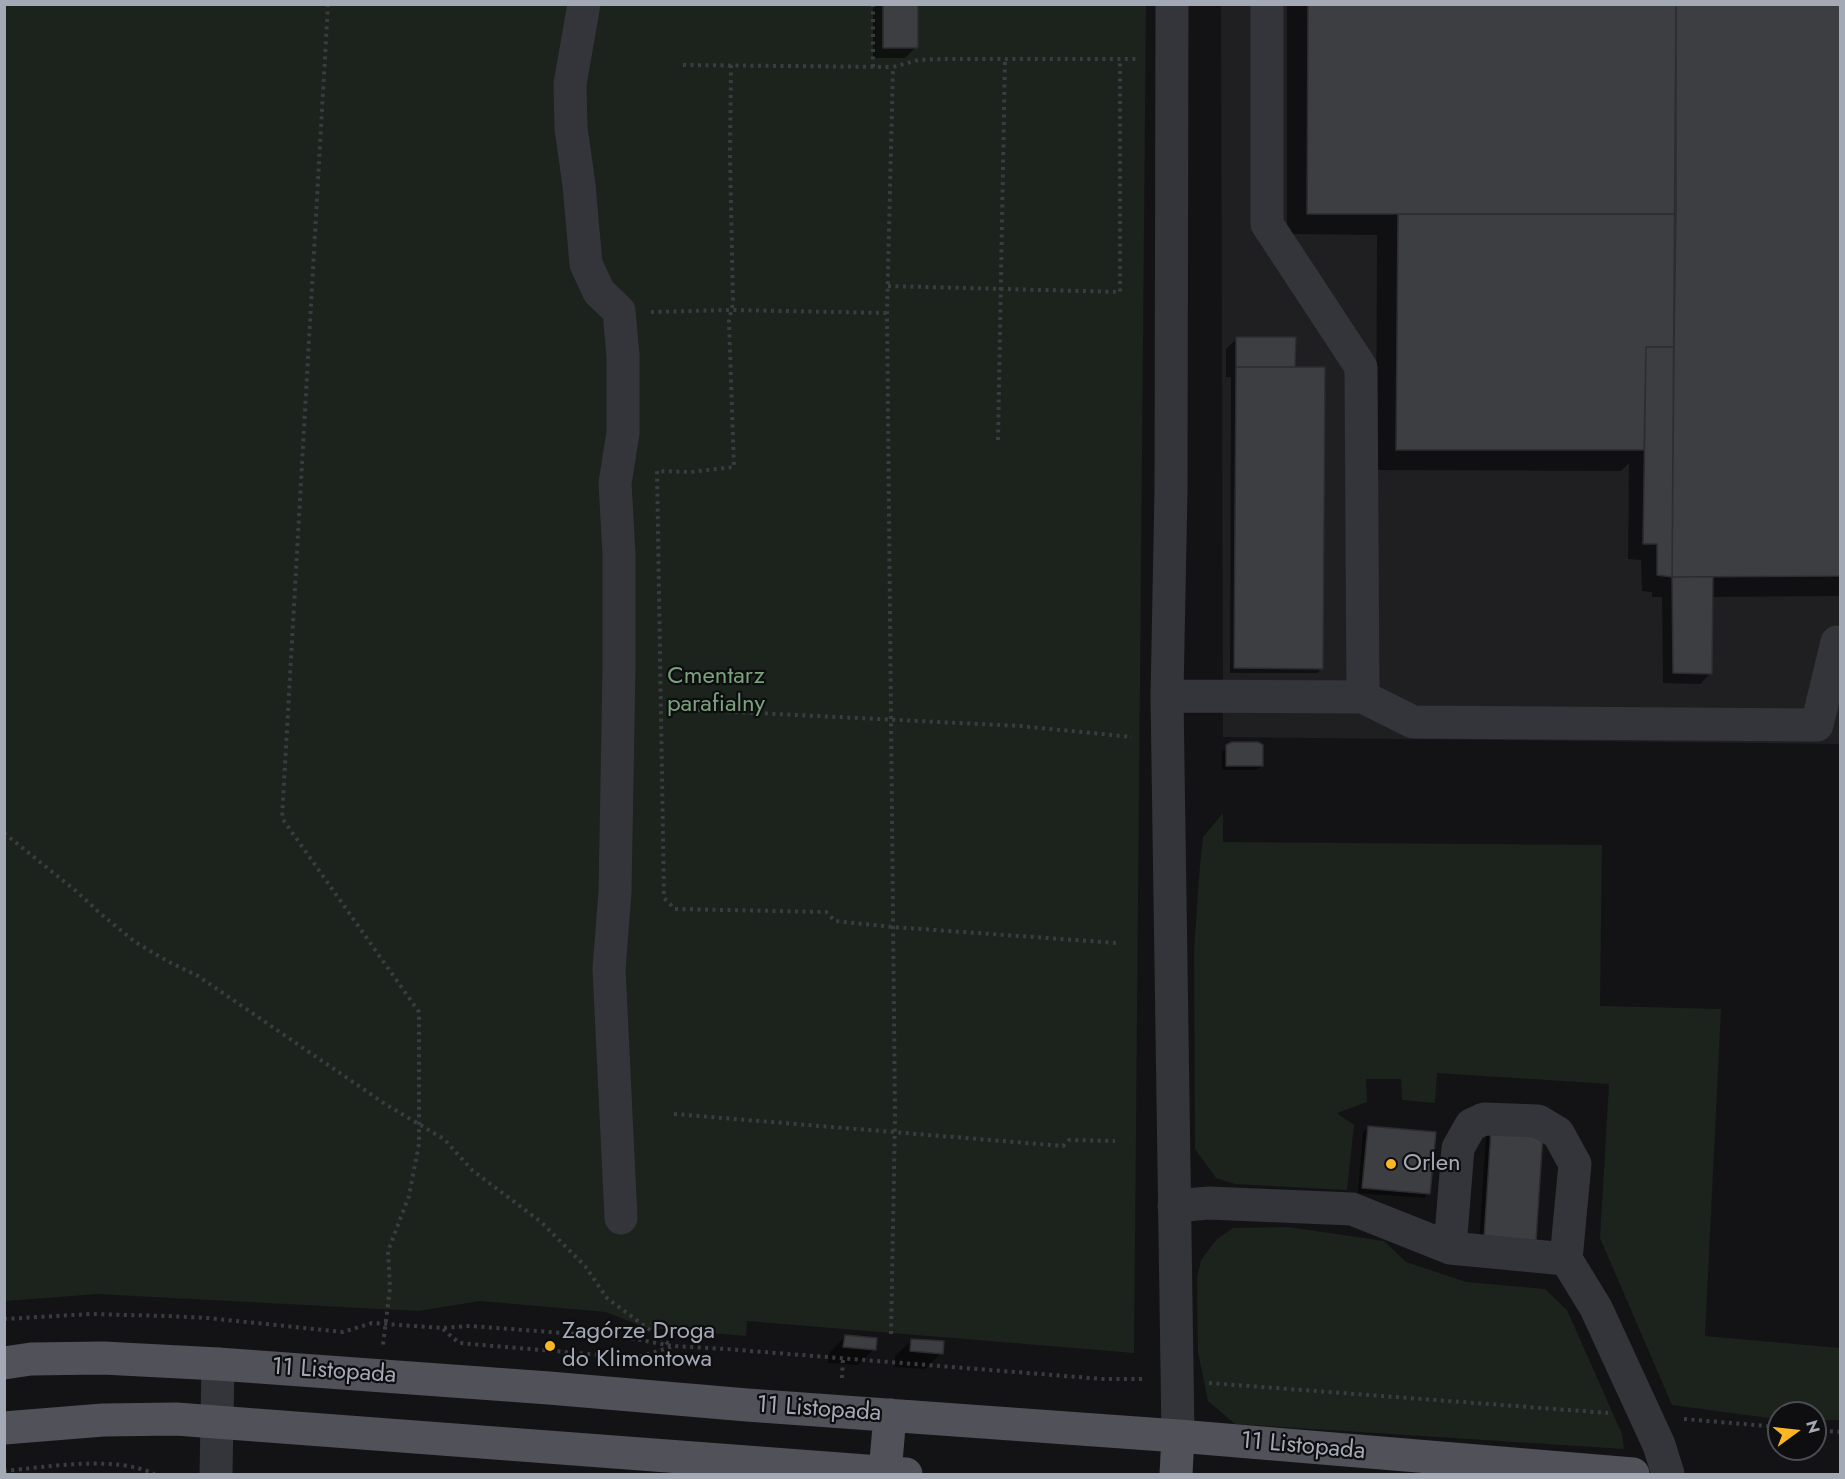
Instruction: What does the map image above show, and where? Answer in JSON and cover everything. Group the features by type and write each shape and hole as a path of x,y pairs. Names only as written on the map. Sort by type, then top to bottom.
{"main road":[{"name":"11 Listopada","path":"4,1363 31,1359 103,1358 218,1364 1178,1436 1633,1474"},
{"path":"4,1428 103,1420 176,1419 892,1474 890,1415"},
{"path":"1176,1474 1178,1436"}],"street":[{"path":"584,4 570,84 571,128 586,264 599,292 619,311 623,356 623,433 615,483 619,554 619,668 615,892 609,969 621,1218"},
{"path":"1172,4 1171,490 1167,696 1178,1436"},
{"path":"1267,4 1267,224 1361,367 1363,697"},
{"path":"1167,696 1363,697 1413,722 1817,725 1837,642"},
{"path":"1450,1248 1458,1148 1471,1125 1484,1119 1538,1121 1558,1133 1575,1164 1566,1259 1596,1308 1646,1416 1668,1474"},
{"path":"1174,1206 1209,1203 1352,1209 1450,1248 1566,1259"},
{"path":"216,1474 218,1364"}],"path":[{"path":"328,4 282,818 419,1012 419,1144 409,1196 388,1251 390,1287 384,1324"},
{"path":"873,4 873,67"},
{"path":"998,440 1005,59"},
{"path":"888,286 1120,292 1120,59"},
{"path":"683,64 893,67 918,60 1172,59"},
{"path":"731,66 732,303 730,310 734,467 691,472 657,471 664,898 675,909 826,912 835,921 1117,943"},
{"path":"891,1334 895,1133 887,313 893,67"},
{"path":"619,311 730,310 887,313"},
{"path":"675,709 1020,726 1132,737"},
{"path":"4,833 135,942 169,963 198,976 385,1104 444,1139 472,1170 541,1222 585,1266 607,1298 672,1346"},
{"path":"674,1114 1063,1146 1069,1140 1115,1141"},
{"path":"4,1319 90,1314 167,1316 343,1332 372,1323 442,1328 470,1326 630,1338 672,1346 726,1348 1103,1379 1178,1380 1767,1426"},
{"path":"442,1328 459,1343 636,1358 672,1346"},
{"path":"4,1471 98,1463 143,1469 154,1474"}],"shaded area":[{"path":"1221,5 1840,5 1840,744 1223,737"}],"green space":[{"name":"Cmentarz parafialny","path":"5,5 1146,5 1134,1353 747,1321 746,1336 647,1328 606,1312 480,1301 418,1311 98,1294 5,1301"},
{"path":"1223,813 1223,842 1602,845 1600,1006 1721,1009 1705,1336 1840,1348 1840,1420 1827,1420 1827,1401 1767,1401 1767,1418 1672,1405 1600,1238 1609,1084 1437,1073 1435,1103 1402,1100 1401,1079 1366,1079 1367,1102 1337,1113 1354,1125 1347,1190 1235,1184 1216,1178 1195,1149 1194,951 1203,837"},
{"path":"1288,1227 1384,1241 1406,1262 1466,1282 1545,1289 1567,1310 1622,1434 1624,1449 1235,1424 1208,1401 1198,1352 1197,1278 1201,1260 1217,1239 1233,1228"}],"building":[{"path":"883,4 918,4 918,48 883,48"},
{"path":"1308,4 1676,4 1676,214 1307,214"},
{"path":"1676,4 1840,4 1840,576 1672,577"},
{"path":"1398,214 1676,214 1674,347 1646,347 1644,450 1396,450"},
{"path":"1236,337 1296,337 1295,367 1236,367"},
{"path":"1646,347 1674,347 1672,577 1657,575 1657,544 1643,544"},
{"path":"1236,367 1325,367 1323,669 1234,668"},
{"path":"1672,577 1713,577 1712,674 1673,673"},
{"path":"1232,742 1258,742 1263,745 1263,766 1226,766 1226,745"},
{"path":"1368,1126 1436,1132 1430,1194 1362,1188"},
{"path":"1491,1130 1543,1133 1536,1241 1484,1238"},
{"path":"845,1335 877,1338 876,1350 843,1347"},
{"path":"911,1339 944,1341 943,1354 910,1351"}],"place":[{"name":"Orlen","path":"1391,1164"},
{"name":"Zagórze Droga do Klimontowa","path":"550,1346"}]}
